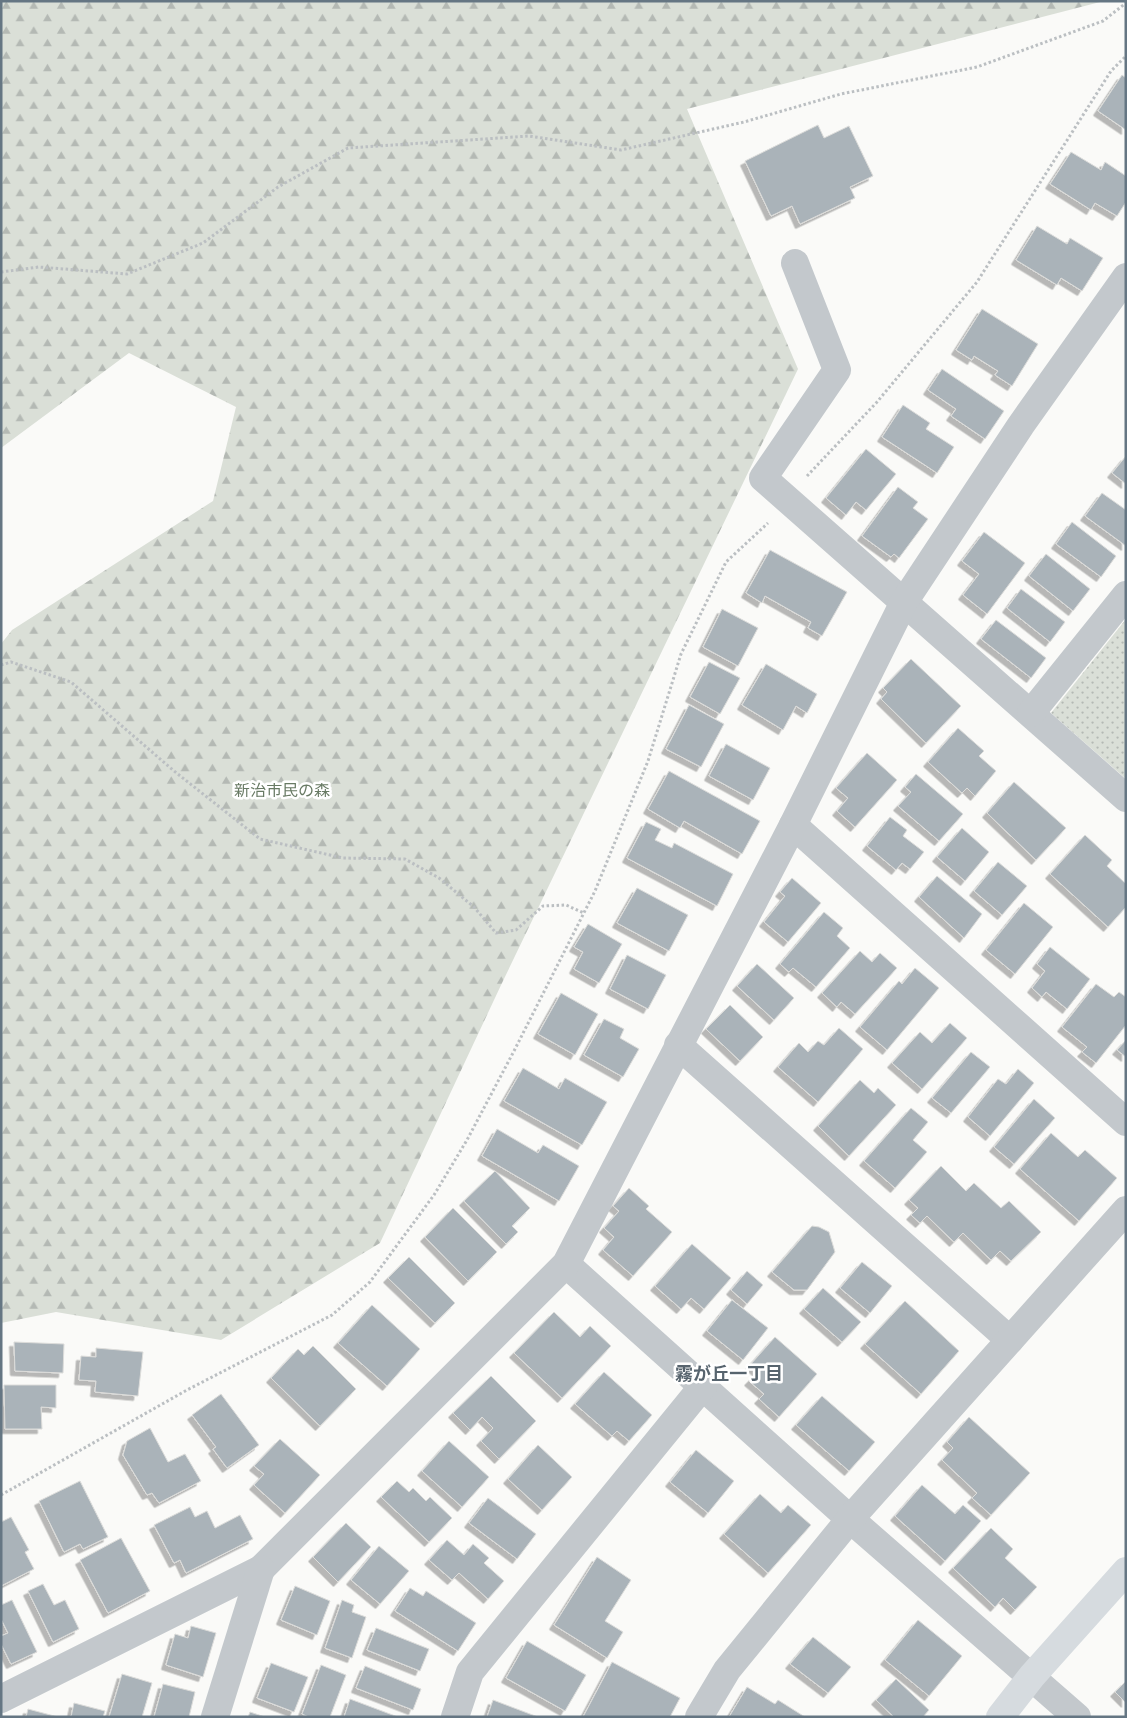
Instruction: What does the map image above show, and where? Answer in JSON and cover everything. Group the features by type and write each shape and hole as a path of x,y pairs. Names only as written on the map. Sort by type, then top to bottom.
{"street":[{"path":"795,263 837,370 763,478 1126,798"},
{"path":"1,1699 261,1569 566,1264 793,824 904,602 1021,425 1126,277"},
{"path":"1031,713 1126,594"},
{"path":"793,824 1126,1122"},
{"path":"678,1045 1010,1340"},
{"path":"699,1717 727,1670 850,1519 1126,1210"},
{"path":"566,1264 850,1519 1077,1717"},
{"path":"455,1717 470,1672 703,1386"},
{"path":"215,1717 261,1569"},
{"path":"1000,1717 1032,1676 1126,1571"}],"path":[{"path":"1,272 39,268 127,274 203,243 278,187 348,148 529,136 620,150 744,122 841,94 977,67 1103,21 1126,3"},
{"path":"1,1495 187,1390 332,1315 370,1282 434,1194 467,1140 584,913 648,761 681,654 726,562 791,501 806,477 877,402 977,282 1111,70 1126,56"},
{"path":"1,665 12,662 71,682 174,772 260,839 343,858 405,859 439,878 474,908 496,933 516,930 543,906 566,905 584,913"}],"green space":[{"name":"新治市民の森","path":"1,1 1104,1 687,109 798,369 502,983 380,1243 221,1340 56,1312 1,1323 1,644 12,630 213,501 236,407 129,353 1,448"},
{"path":"1126,619 1126,779 1051,713"}],"building":[{"path":"1122,75 1126,78 1126,130 1098,111"},
{"path":"818,125 824,138 849,126 873,176 850,187 855,198 800,224 792,206 771,216 745,161"},
{"path":"1071,152 1101,170 1105,162 1126,176 1126,202 1117,216 1095,203 1091,210 1050,184"},
{"path":"1037,226 1067,244 1070,238 1103,258 1082,291 1061,278 1057,285 1016,260"},
{"path":"982,309 1038,344 1012,386 995,375 998,371 974,356 972,360 956,350"},
{"path":"942,369 1004,411 985,439 951,416 956,409 928,390"},
{"path":"903,405 930,423 926,429 954,447 937,473 882,437"},
{"path":"866,449 896,474 866,510 856,502 846,515 826,498"},
{"path":"1126,456 1126,484 1112,473"},
{"path":"898,487 918,502 913,508 928,519 899,558 894,554 891,557 862,536"},
{"path":"1102,493 1126,510 1126,546 1085,516"},
{"path":"1072,522 1116,556 1101,577 1056,544"},
{"path":"984,532 1025,563 987,614 963,595 979,574 962,561"},
{"path":"770,550 847,592 822,636 808,628 811,622 765,596 762,603 746,593"},
{"path":"1046,554 1090,589 1073,611 1029,576"},
{"path":"1021,589 1065,622 1050,642 1007,608"},
{"path":"722,609 758,628 738,666 703,647"},
{"path":"996,620 1046,658 1031,678 981,639"},
{"path":"911,659 961,706 926,743 881,699 887,692 883,688"},
{"path":"709,662 740,678 720,714 690,697"},
{"path":"766,664 817,694 807,713 796,706 783,730 742,705"},
{"path":"689,705 724,724 701,767 666,749"},
{"path":"958,728 984,751 979,756 996,771 975,796 967,788 962,793 928,762"},
{"path":"726,744 770,768 753,800 709,776"},
{"path":"867,753 897,780 855,827 837,811 848,798 836,788"},
{"path":"669,771 760,821 742,854 684,821 680,828 648,809"},
{"path":"916,774 963,814 939,841 898,806 911,792 905,787"},
{"path":"1014,782 1066,828 1036,860 987,813"},
{"path":"890,817 907,830 903,836 924,852 910,869 902,863 896,870 867,846"},
{"path":"646,822 661,829 655,840 672,848 674,843 733,874 717,906 627,858"},
{"path":"962,828 989,852 965,881 937,857"},
{"path":"1085,835 1112,860 1107,866 1126,884 1126,907 1108,927 1050,874"},
{"path":"998,862 1027,886 1002,915 974,891"},
{"path":"937,876 982,914 964,938 919,897"},
{"path":"792,878 821,903 788,942 764,922 785,896 780,892"},
{"path":"637,888 688,915 669,951 617,923"},
{"path":"1024,903 1053,927 1015,974 986,950"},
{"path":"824,912 843,928 837,936 850,948 816,987 793,968 789,972 780,964"},
{"path":"588,924 622,944 599,983 574,969 583,952 574,947"},
{"path":"1050,947 1090,979 1067,1009 1046,992 1042,997 1032,988 1045,971 1037,964"},
{"path":"860,951 872,962 880,953 897,968 855,1014 841,1002 837,1007 822,993"},
{"path":"627,955 666,975 648,1009 610,989"},
{"path":"757,964 794,998 774,1020 737,986"},
{"path":"915,968 939,988 887,1050 860,1027 899,981 902,984"},
{"path":"1096,984 1114,997 1119,992 1126,997 1126,1025 1096,1063 1082,1052 1087,1047 1062,1027"},
{"path":"561,993 598,1014 575,1055 538,1034"},
{"path":"730,1005 763,1037 740,1061 706,1029"},
{"path":"604,1019 624,1029 620,1038 639,1049 623,1077 584,1055"},
{"path":"950,1023 967,1038 922,1089 892,1063 920,1032 932,1043"},
{"path":"839,1028 863,1049 818,1102 778,1067 799,1043 808,1052 818,1041 824,1045"},
{"path":"1126,1040 1126,1057 1117,1050"},
{"path":"971,1052 990,1067 951,1113 932,1098"},
{"path":"523,1068 559,1089 565,1078 607,1102 582,1145 504,1101"},
{"path":"1018,1069 1034,1083 990,1136 968,1117 998,1079 1006,1084"},
{"path":"860,1080 874,1093 878,1088 896,1105 849,1156 818,1126"},
{"path":"1034,1099 1055,1118 1014,1164 994,1147"},
{"path":"911,1108 928,1122 913,1140 927,1152 895,1188 864,1161"},
{"path":"497,1129 538,1153 543,1145 579,1166 559,1201 482,1156"},
{"path":"1051,1133 1078,1157 1085,1150 1117,1178 1079,1221 1020,1169"},
{"path":"941,1166 966,1191 974,1183 1001,1208 1009,1201 1041,1232 1011,1261 1000,1251 991,1260 963,1233 954,1242 927,1216 920,1223 911,1215 918,1208 909,1200"},
{"path":"495,1171 530,1208 512,1226 518,1232 506,1244 464,1201"},
{"path":"629,1188 649,1206 646,1209 672,1232 633,1276 603,1250 614,1237 604,1228 619,1211 613,1206"},
{"path":"453,1208 497,1252 468,1281 425,1237"},
{"path":"812,1226 829,1232 835,1252 807,1290 794,1290 772,1272"},
{"path":"692,1244 731,1278 704,1309 691,1298 681,1309 655,1286"},
{"path":"409,1257 455,1303 435,1323 388,1278"},
{"path":"862,1262 892,1286 870,1313 840,1288"},
{"path":"747,1271 763,1285 747,1304 731,1290"},
{"path":"823,1288 861,1322 842,1342 804,1309"},
{"path":"732,1300 768,1328 743,1360 707,1331"},
{"path":"905,1301 959,1351 921,1394 865,1344"},
{"path":"372,1305 420,1349 387,1386 338,1343"},
{"path":"554,1312 580,1337 590,1326 611,1346 562,1398 514,1353"},
{"path":"775,1337 817,1374 779,1417 759,1399 764,1394 749,1381 758,1372 750,1365"},
{"path":"14,1342 64,1344 63,1373 15,1371"},
{"path":"313,1346 356,1389 320,1426 271,1378 298,1349 304,1355"},
{"path":"96,1348 143,1352 138,1396 95,1392 96,1381 79,1380 81,1356 96,1357"},
{"path":"604,1372 652,1415 629,1441 617,1431 612,1436 575,1404"},
{"path":"491,1376 536,1421 499,1459 481,1441 493,1428 482,1417 470,1430 453,1413"},
{"path":"4,1385 56,1385 56,1408 41,1407 42,1429 5,1429"},
{"path":"221,1394 259,1445 227,1468 213,1449 216,1447 192,1415"},
{"path":"822,1396 875,1442 849,1471 796,1425"},
{"path":"969,1417 1030,1473 991,1515 972,1498 977,1493 942,1460 953,1448 947,1442"},
{"path":"150,1428 168,1462 185,1454 201,1481 159,1503 152,1493 147,1495 123,1455 127,1441"},
{"path":"280,1439 320,1475 285,1513 254,1485 264,1474 254,1466"},
{"path":"449,1441 489,1477 462,1507 422,1471"},
{"path":"538,1445 572,1477 542,1510 508,1479"},
{"path":"696,1450 734,1481 708,1513 670,1482"},
{"path":"80,1481 108,1537 83,1549 80,1544 64,1552 39,1501"},
{"path":"397,1481 409,1492 413,1488 426,1501 430,1497 452,1518 429,1542 381,1497"},
{"path":"922,1485 955,1514 963,1505 981,1521 945,1561 895,1516"},
{"path":"760,1494 781,1513 788,1505 811,1525 768,1573 724,1534"},
{"path":"488,1498 536,1534 517,1559 469,1523"},
{"path":"190,1507 195,1517 207,1511 215,1528 240,1515 253,1539 186,1573 180,1560 174,1563 154,1525"},
{"path":"11,1517 29,1550 25,1552 34,1569 1,1586 1,1522"},
{"path":"346,1523 371,1547 338,1582 313,1557"},
{"path":"991,1528 1013,1549 1005,1558 1037,1587 1015,1610 1003,1598 995,1607 953,1568"},
{"path":"121,1538 150,1591 108,1613 80,1560"},
{"path":"447,1540 464,1555 473,1544 489,1558 484,1563 504,1581 488,1599 459,1573 452,1580 429,1560"},
{"path":"379,1546 409,1571 380,1604 351,1580"},
{"path":"597,1557 631,1580 605,1621 623,1632 607,1658 554,1625"},
{"path":"43,1584 54,1605 65,1600 79,1629 53,1642 28,1591"},
{"path":"295,1586 330,1601 317,1635 281,1620"},
{"path":"410,1588 423,1596 426,1591 476,1623 458,1651 395,1611"},
{"path":"12,1600 37,1652 11,1664 1,1644 1,1636 8,1633 1,1619 1,1605"},
{"path":"342,1600 354,1605 352,1612 366,1617 352,1658 325,1648"},
{"path":"918,1620 962,1656 929,1696 885,1660"},
{"path":"191,1626 216,1633 203,1677 166,1665 175,1634 188,1638"},
{"path":"376,1628 429,1649 420,1671 367,1650"},
{"path":"813,1637 851,1667 828,1693 790,1664"},
{"path":"527,1641 586,1675 565,1711 506,1678"},
{"path":"612,1662 680,1698 670,1717 583,1717"},
{"path":"271,1663 308,1677 294,1712 257,1698"},
{"path":"321,1665 346,1675 330,1717 309,1717 302,1714"},
{"path":"365,1666 421,1689 413,1710 356,1688"},
{"path":"122,1674 152,1683 142,1717 109,1717"},
{"path":"896,1679 929,1710 923,1717 894,1717 876,1700"},
{"path":"1126,1681 1126,1703 1115,1692"},
{"path":"163,1684 195,1692 189,1717 154,1717"},
{"path":"747,1687 775,1704 778,1700 805,1717 729,1717"},
{"path":"350,1699 398,1717 344,1717"},
{"path":"493,1700 538,1717 487,1717"},
{"path":"74,1703 105,1711 103,1717 71,1717"},
{"path":"28,1709 58,1717 26,1717"},
{"path":"250,1712 265,1717 248,1717"}],"district":[{"name":"霧が丘一丁目","path":"729,1374"}]}
